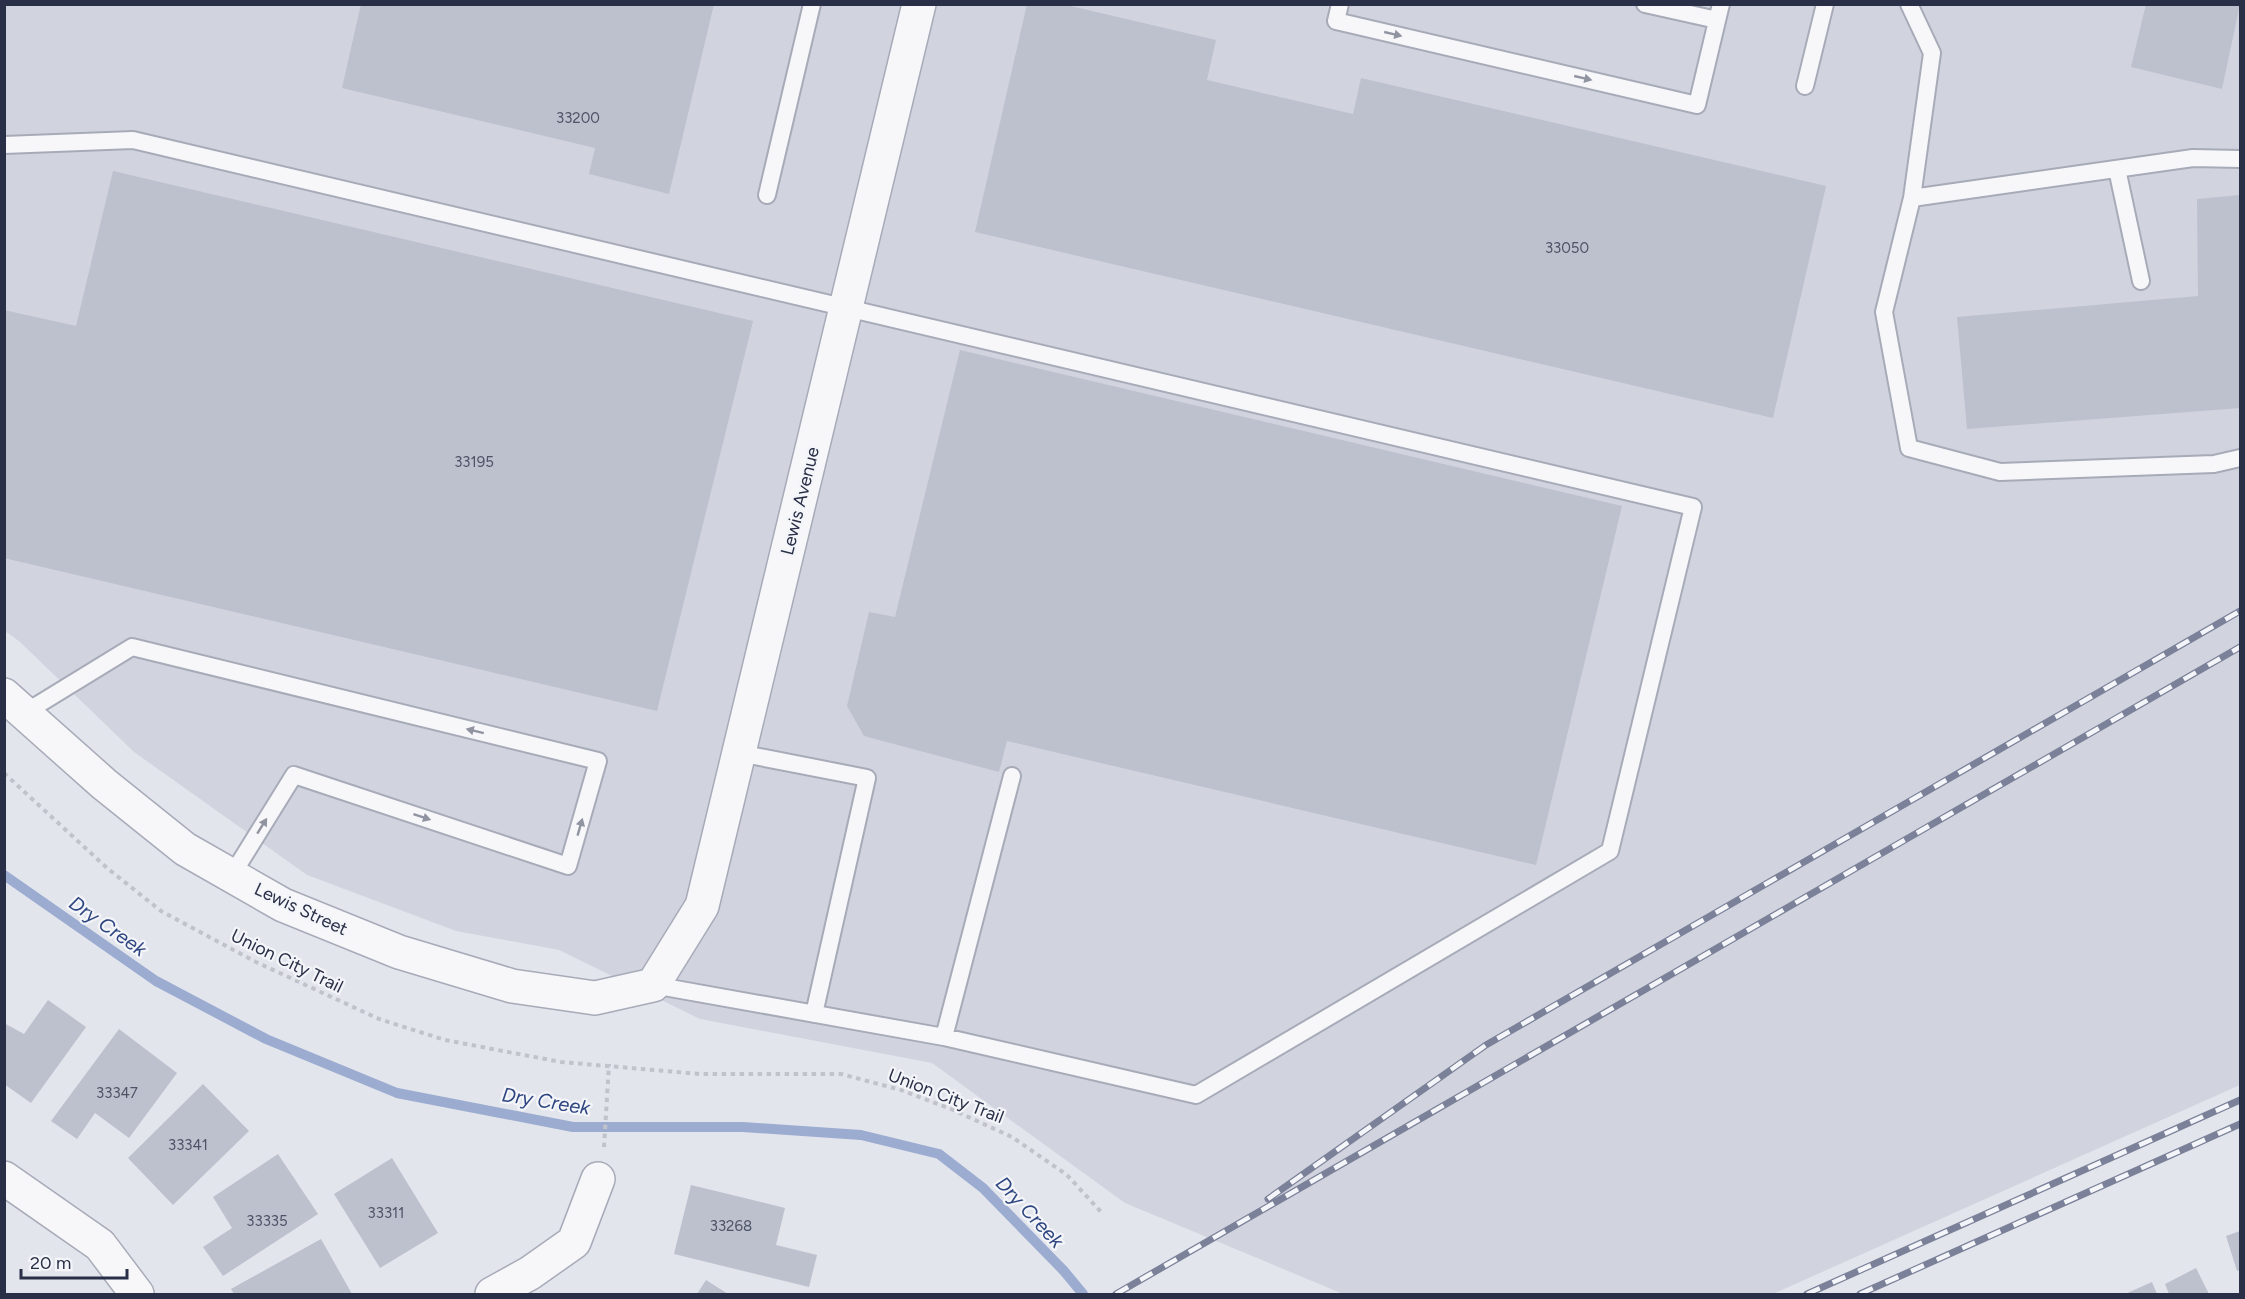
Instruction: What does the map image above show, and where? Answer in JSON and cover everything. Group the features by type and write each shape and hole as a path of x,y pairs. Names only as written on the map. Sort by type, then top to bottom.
{"street":[{"name":"Lewis Avenue","path":"653,985 702,906 919,4"},
{"name":"Lewis Street","path":"15,704 104,784 185,849 283,904 399,952 512,986 595,998 653,985"},
{"path":"492,1294 574,1242 601,1165"},
{"path":"4,1178 100,1245 137,1294"}],"lane":[{"path":"767,195 812,4"},
{"path":"1338,13 1697,105 1719,13 1645,4"},
{"path":"1806,86 1825,4"},
{"path":"1909,4 1932,53 1912,198 1884,312 1910,448 2000,472 2214,464 2241,458"},
{"path":"4,144 133,140 1693,507 1610,851 1196,1095 944,1037 653,985"},
{"path":"1912,198 2193,158 2241,159"},
{"path":"2117,169 2141,281"},
{"path":"15,704 132,647 598,761 568,866 294,775 232,875"},
{"path":"739,753 867,778 814,1014"},
{"path":"944,1037 1012,776"}],"path":[{"name":"Union City Trail","path":"4,773 107,868 161,910 313,990 379,1019 444,1040 561,1062 609,1064 700,1074 841,1074 901,1090 951,1109 1012,1137 1067,1175 1102,1213"},
{"path":"601,1165 609,1064"}],"shaded area":[{"path":"5,5 2240,5 2240,1085 1773,1294 1343,1294 1125,1203 932,1063 700,1019 559,950 456,931 307,875 134,752 20,642 5,631"}],"building":[{"path":"361,4 714,4 669,194 589,174 595,148 342,88"},
{"path":"1027,4 1062,4 1216,40 1207,80 1353,114 1361,78 1826,186 1773,418 975,232"},
{"path":"2146,4 2240,4 2222,89 2131,67"},
{"path":"113,171 753,321 657,711 4,558 4,310 76,326"},
{"path":"2240,195 2240,408 1967,429 1957,317 2198,296 2197,199"},
{"path":"960,350 1622,506 1536,865 1007,741 999,772 864,736 847,706 869,612 895,617"},
{"path":"48,1000 86,1027 31,1103 4,1084 4,1023 24,1034"},
{"path":"119,1029 177,1073 129,1138 95,1113 77,1139 51,1121"},
{"path":"203,1084 249,1131 173,1205 128,1158"},
{"path":"278,1154 318,1214 223,1276 203,1247 232,1228 213,1197"},
{"path":"392,1158 438,1233 380,1268 334,1194"},
{"path":"691,1185 785,1208 776,1245 817,1255 809,1287 674,1254"},
{"path":"2240,1231 2240,1270 2237,1271 2226,1236"},
{"path":"321,1239 352,1294 234,1294 231,1289"},
{"path":"2196,1268 2209,1294 2169,1294 2165,1284"},
{"path":"706,1280 728,1294 697,1294"},
{"path":"2152,1282 2157,1294 2125,1294"}],"waterway":[{"name":"Dry Creek","path":"4,875 156,981 266,1039 397,1093 573,1127 743,1127 861,1135 939,1154 983,1188 1064,1271 1083,1294"}],"railway":[{"path":"1268,1199 1486,1045 2240,611"},
{"path":"1116,1294 2240,647"},
{"path":"1807,1294 2240,1100"},
{"path":"1860,1294 2240,1124"}]}
